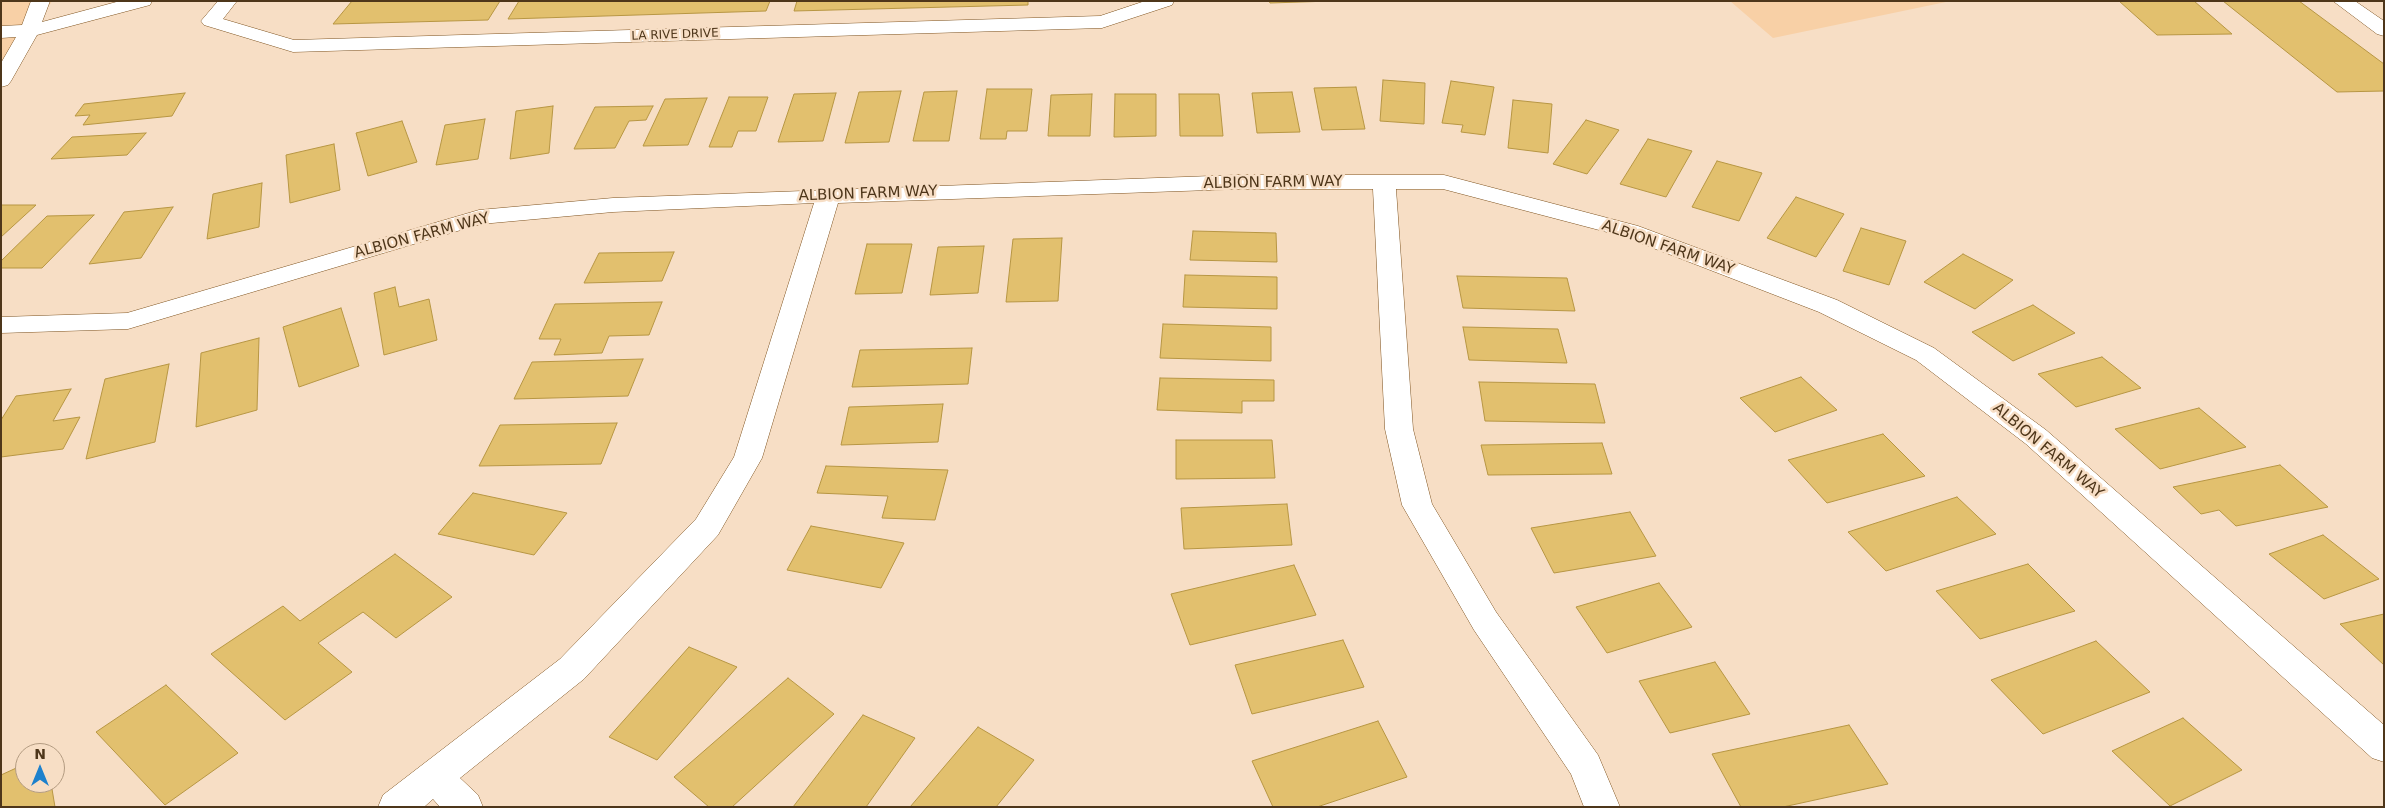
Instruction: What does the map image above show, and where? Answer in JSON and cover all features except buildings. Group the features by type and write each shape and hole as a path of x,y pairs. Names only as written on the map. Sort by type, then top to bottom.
{"street":[{"path":"1,81 29,31 41,1"},
{"path":"1,32 29,31 142,1"},
{"name":"LA RIVE DRIVE","path":"228,1 211,21 293,46 1102,22 1166,1"},
{"path":"2342,1 2384,30"},
{"name":"ALBION FARM WAY","path":"1,325 128,321 479,217 613,205 828,196 1239,182 1444,182 1630,231 1828,306 1925,354 2036,437 2384,747"},
{"path":"1384,182 1399,429 1417,505 1485,621 1586,766 1602,807"},
{"path":"396,807 572,668 707,527 748,458 828,196"},
{"path":"434,777 465,807"}],"shaded area":[{"path":"1,1 52,1 1,80"},
{"path":"1730,1 1945,1 1946,2 1773,38"}]}
